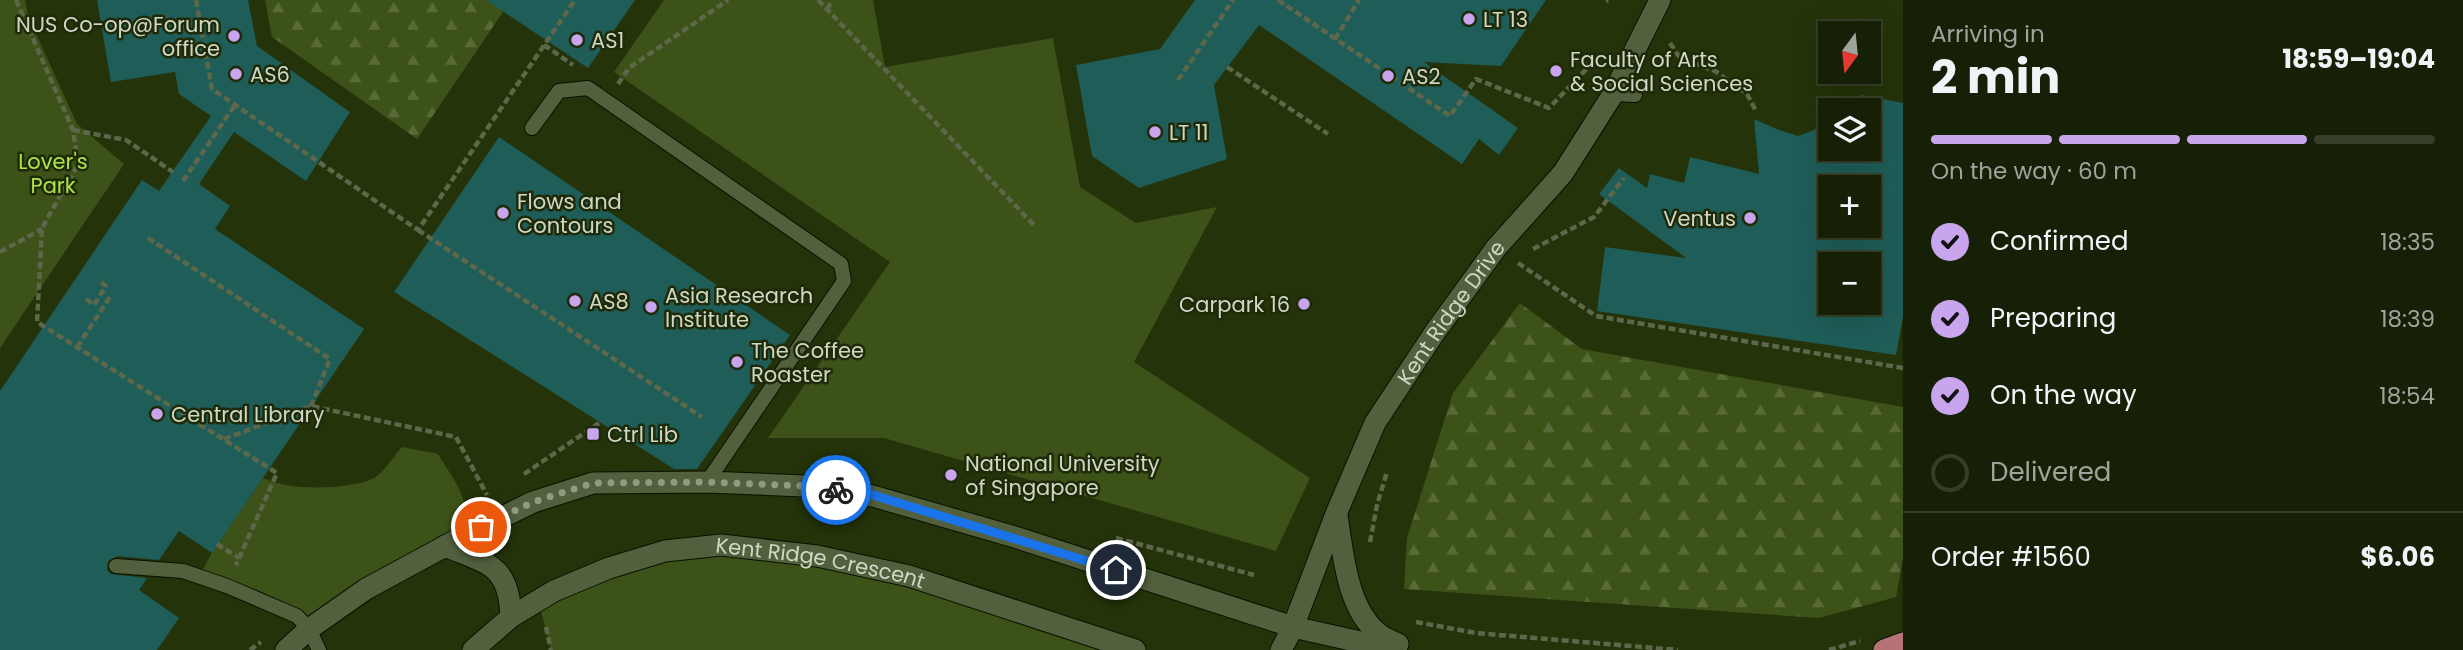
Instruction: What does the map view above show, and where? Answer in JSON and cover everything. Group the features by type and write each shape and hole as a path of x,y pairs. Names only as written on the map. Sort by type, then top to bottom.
{"main road":[{"path":"1884,650 1903,643"}],"street":[{"name":"Kent Ridge Drive","path":"1281,650 1293,627 1336,514 1375,423 1435,332 1496,248 1563,173 1613,94 1660,0"},
{"path":"286,650 309,629 366,589 533,502 593,483 707,482 804,486 873,495 1031,542 1293,627 1396,650"},
{"path":"1336,514 1349,584 1361,612 1378,634 1410,650"},
{"name":"Kent Ridge Crescent","path":"473,650 511,617 538,599 609,568 665,551 721,545 817,556 909,576 1135,650"},
{"path":"445,546 495,566 509,590 511,617"}],"lane":[{"path":"532,128 559,91 588,89 841,264 844,281 707,482"},
{"path":"1613,94 1635,95"},
{"path":"116,566 183,571 227,586 297,616 309,629 319,650"}],"path":[{"path":"16,0 73,130 78,164 42,228 37,322 276,473 227,586"},
{"path":"197,0 212,89 418,230 702,417"},
{"path":"418,230 575,0"},
{"path":"612,92 629,68 728,0"},
{"path":"818,0 1034,225"},
{"path":"827,9 833,0"},
{"path":"1178,80 1233,0"},
{"path":"1278,0 1451,116 1476,79 1549,108 1604,50"},
{"path":"1335,39 1359,0"},
{"path":"1674,31 1670,43 1680,58 1715,71 1747,93 1756,111"},
{"path":"1227,66 1328,134"},
{"path":"183,181 235,105"},
{"path":"73,130 126,140 173,172"},
{"path":"1517,262 1524,254 1594,217 1624,178"},
{"path":"0,252 42,228"},
{"path":"148,238 330,359 311,406"},
{"path":"1529,270 1596,316 1903,368"},
{"path":"94,304 106,286 98,281"},
{"path":"77,347 110,297"},
{"path":"86,299 102,309"},
{"path":"223,439 311,406 456,437 500,518"},
{"path":"522,475 599,423"},
{"path":"1368,554 1377,505 1390,461"},
{"path":"217,544 239,558"},
{"path":"1414,622 1476,633 1678,650"}],"shaded area":[{"name":"National University of Singapore","path":"0,0 1903,0 1902,650 0,650"}],"green space":[{"name":"Lover's Park","path":"0,0 25,0 28,16 77,124 124,164 0,348"},
{"path":"265,0 511,0 417,139 272,37"},
{"path":"664,0 873,0 885,67 1053,38 1080,187 1136,223 1217,207 1134,362 1310,478 1276,551 884,438 768,438 890,262 614,72"},
{"path":"1520,303 1582,349 1903,407 1903,558 1896,597 1819,618 1404,589 1407,538 1453,393"},
{"path":"402,447 438,454 464,502 465,524 462,537 309,629 200,575 212,552 263,478 287,485 317,488 361,483 380,473"},
{"path":"665,551 817,556 1135,650 551,650 538,599"}],"building":[{"name":"Central Library","path":"97,0 248,0 257,46 350,112 306,181 234,132 199,184 230,206 215,229 364,329 212,553 179,531 159,560 117,556 108,561 107,570 111,574 147,578 139,590 179,618 157,650 0,650 0,391 142,180 159,191 211,116 179,94 175,72 111,82"},
{"name":"AS1","path":"486,0 635,0 588,68"},
{"path":"1195,0 1546,0 1501,66 1424,62 1518,128 1499,155 1479,139 1462,164 1259,25 1214,85 1227,159 1139,188 1092,156 1076,65 1160,49"},
{"name":"Ventus","path":"1881,99 1903,103 1903,317 1896,355 1597,311 1605,247 1686,258 1599,194 1619,168 1647,188 1650,174 1684,183 1690,157 1759,174 1754,119 1798,136 1818,127 1818,161 1881,161"},
{"name":"AS8","path":"499,137 790,335 697,469 674,469 394,292"}],"way so far":[{"path":"481,527 533,502 593,483 707,482 836,490"}],"place":[{"name":"LT 13","path":"1469,19"},
{"name":"NUS Co-op@Forum office","path":"234,36"},
{"name":"AS1","path":"577,40"},
{"name":"Faculty of Arts & Social Sciences","path":"1556,71"},
{"name":"AS6","path":"236,74"},
{"name":"AS2","path":"1388,76"},
{"name":"LT 11","path":"1155,132"},
{"name":"Flows and Contours","path":"503,213"},
{"name":"Ventus","path":"1750,218"},
{"name":"AS8","path":"575,301"},
{"name":"Carpark 16","path":"1304,304"},
{"name":"Asia Research Institute","path":"651,307"},
{"name":"The Coffee Roaster","path":"737,362"},
{"name":"Central Library","path":"157,414"},
{"name":"Ctrl Lib","path":"593,434"},
{"name":"National University of Singapore","path":"951,475"}],"route":[{"path":"836,490 873,495 1116,570"}]}
